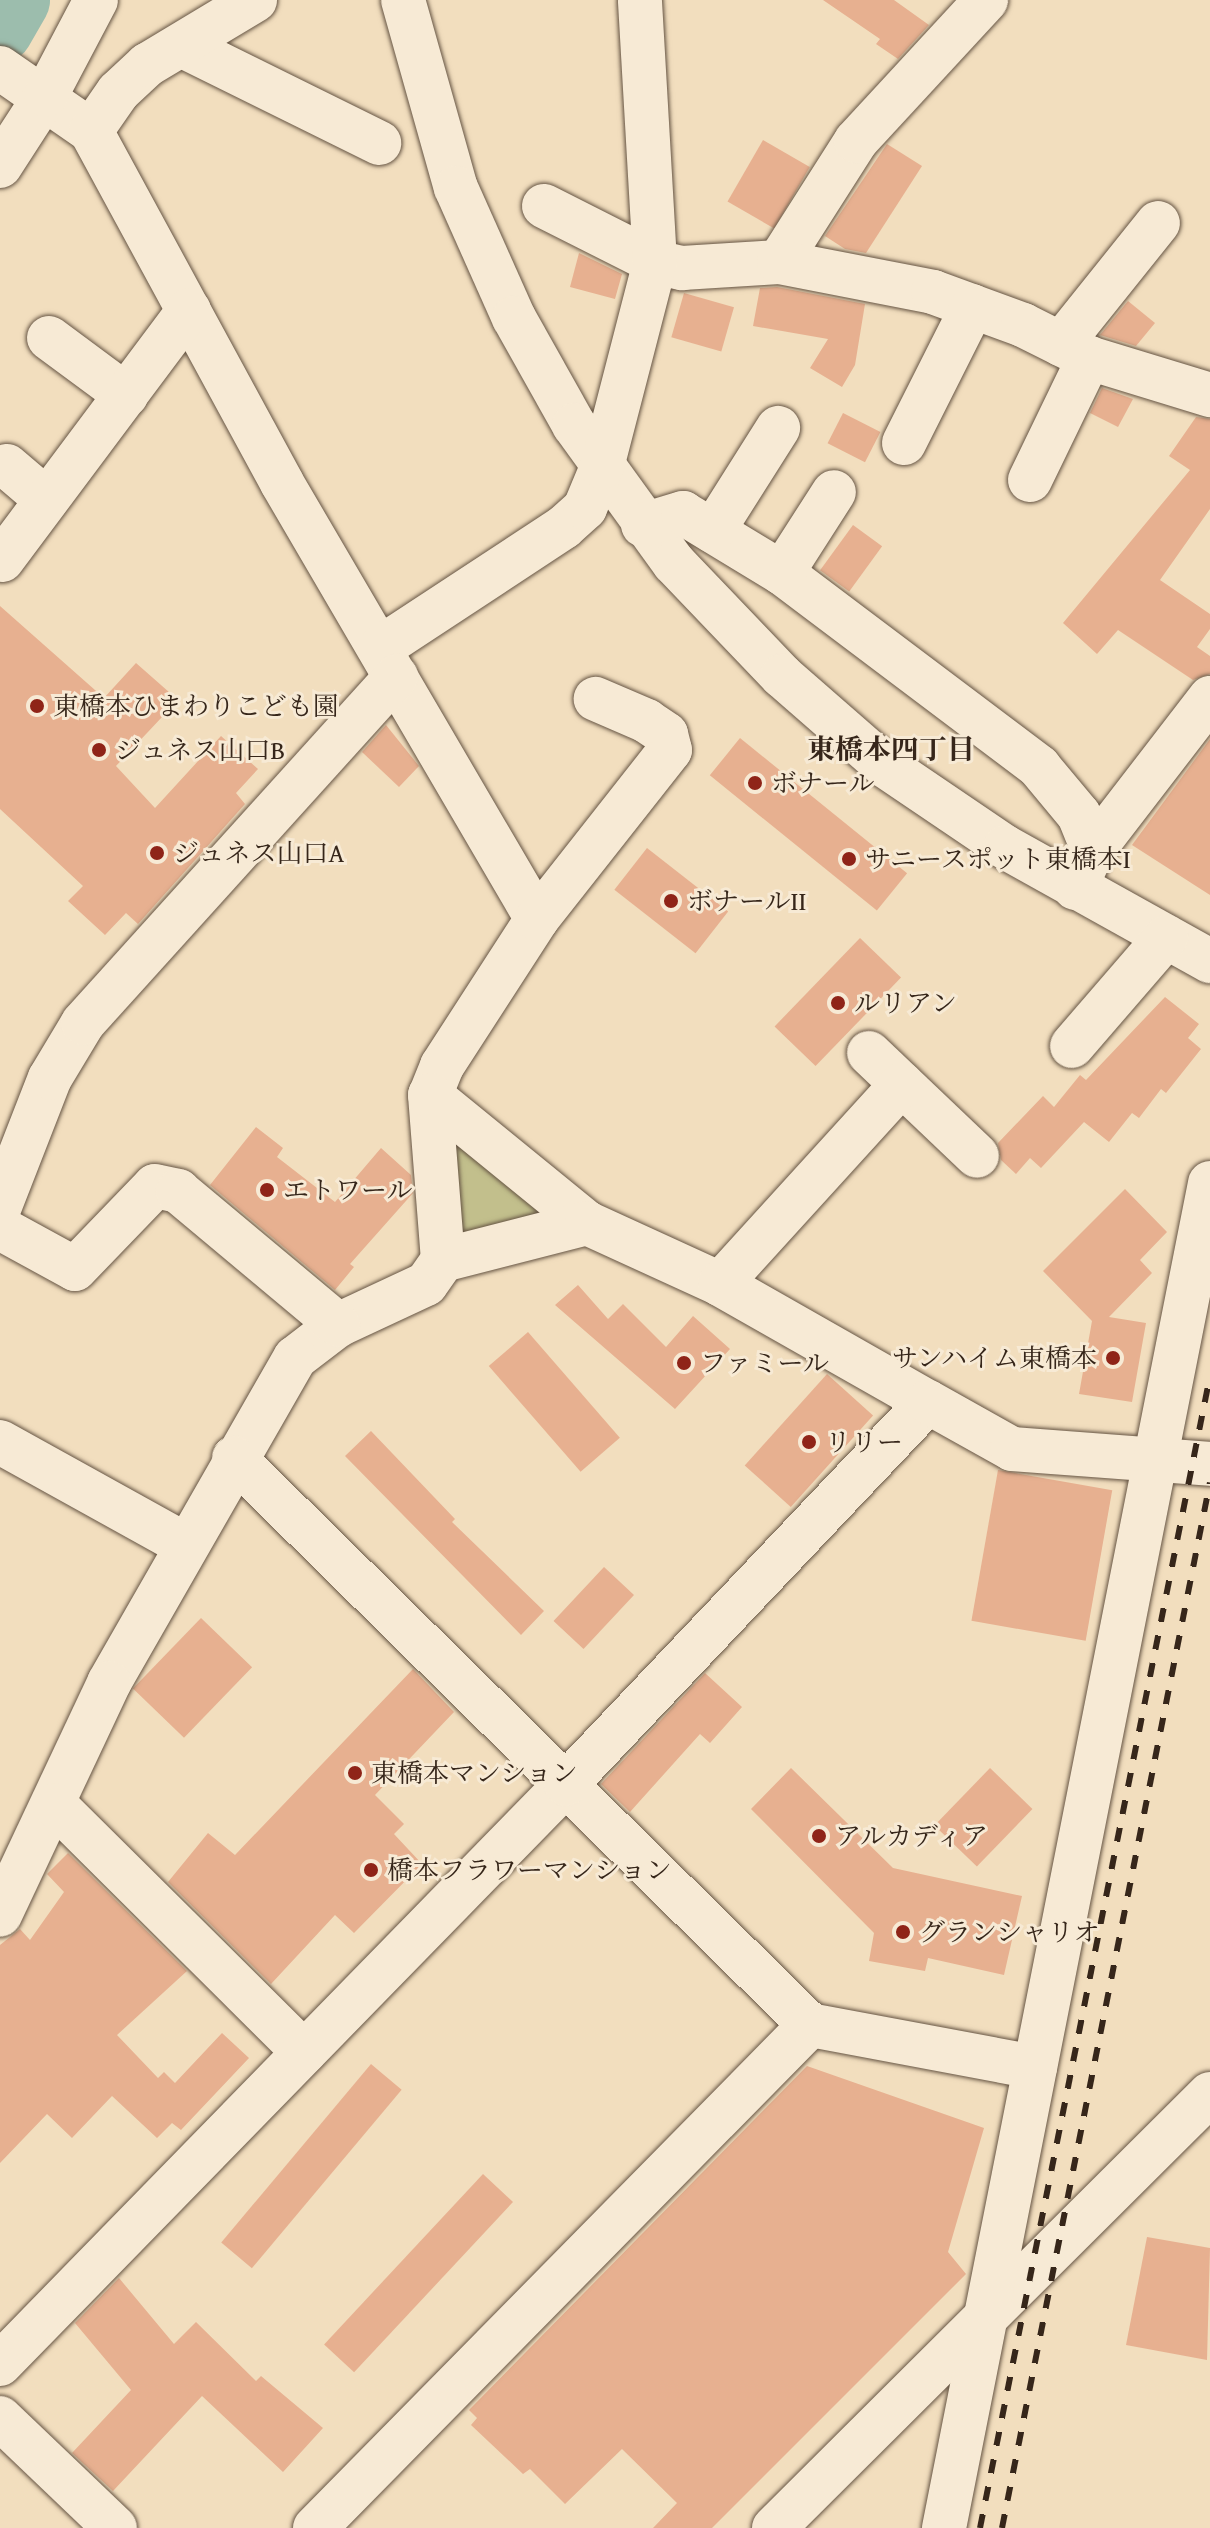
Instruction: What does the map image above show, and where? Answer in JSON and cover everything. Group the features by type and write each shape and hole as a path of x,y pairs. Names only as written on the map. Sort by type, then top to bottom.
{"street":[{"path":"0,166 26,83 96,0"},
{"path":"91,131 127,83 147,65 255,0"},
{"path":"403,0 437,132 494,276 541,371 643,525 725,619 833,722 944,808 1084,869 1166,937 1210,961"},
{"path":"0,1206 50,1078 83,1023 388,663 585,508 602,467 655,262 640,0"},
{"path":"779,262 856,141 986,0"},
{"path":"183,46 379,143"},
{"path":"26,83 91,131 282,483 537,919"},
{"path":"544,206 655,262 682,268 779,262 933,292 973,306 1075,351 1210,395"},
{"path":"1030,480 1075,351 1158,223"},
{"path":"904,443 973,306"},
{"path":"2,560 189,310"},
{"path":"49,338 126,395"},
{"path":"713,531 778,428"},
{"path":"7,466 47,500"},
{"path":"782,573 834,492"},
{"path":"643,525 683,513 782,573 1039,767 1079,815 1084,869"},
{"path":"1084,869 1210,698"},
{"path":"0,1915 55,1805 109,1683 234,1458 295,1358 338,1325 426,1284 443,1260 430,1095 442,1066 537,919 670,750 666,734 647,721 596,699"},
{"path":"1072,1046 1166,937"},
{"path":"869,1053 977,1156"},
{"path":"720,1284 902,1084"},
{"path":"430,1095 587,1223 720,1284 1012,1449 1210,1464"},
{"path":"944,2528 1154,1459 1204,1239 1210,1183"},
{"path":"0,1228 75,1269 155,1186 178,1191 338,1325"},
{"path":"443,1260 587,1223"},
{"path":"0,2364 566,1784 928,1402"},
{"path":"0,1442 186,1545"},
{"path":"234,1458 810,2025 1035,2067"},
{"path":"55,1805 304,2052"},
{"path":"315,2528 810,2025"},
{"path":"774,2528 1210,2094"},
{"path":"0,2418 115,2528"}],"shaded area":[{"path":"449,1136 549,1216 458,1235"}],"building":[{"path":"823,0 894,0 929,25 898,59 876,44 880,39"},
{"path":"763,140 810,167 774,228 728,201"},
{"path":"887,144 922,166 866,253 845,249 825,236"},
{"path":"579,253 622,274 615,299 570,287"},
{"path":"777,287 865,304 855,365 842,387 810,368 828,339 753,326 760,288"},
{"path":"684,293 734,307 721,352 671,337"},
{"path":"1128,301 1155,323 1136,346 1100,335"},
{"path":"1102,388 1133,399 1118,427 1090,413"},
{"path":"843,413 880,432 865,462 828,443"},
{"path":"1196,417 1210,419 1210,509 1160,580 1210,614 1210,629 1197,647 1210,656 1210,674 1193,680 1118,630 1097,654 1063,623 1190,470 1169,456"},
{"path":"853,525 882,546 849,591 820,570"},
{"path":"0,606 104,698 136,663 178,700 116,766 155,808 221,736 258,769 236,793 245,804 138,924 126,913 105,935 68,901 83,886 0,809"},
{"path":"386,725 419,766 399,787 362,752"},
{"path":"740,738 907,873 877,911 710,775"},
{"path":"1210,739 1210,895 1132,845"},
{"name":"ボナールⅡ","path":"647,848 728,911 696,953 614,890"},
{"name":"ルリアン","path":"860,938 901,978 816,1066 775,1026"},
{"path":"1165,997 1199,1024 1188,1038 1201,1049 1166,1093 1161,1089 1139,1118 1132,1113 1109,1142 1084,1122 1041,1168 1030,1158 1016,1174 1001,1160 998,1143 1043,1096 1054,1107 1080,1075 1086,1080"},
{"path":"256,1127 283,1148 277,1157 335,1202 381,1148 411,1175 413,1193 350,1264 354,1267 335,1290 210,1185"},
{"path":"1125,1189 1167,1232 1140,1260 1152,1273 1109,1317 1146,1323 1132,1402 1079,1394 1092,1321 1043,1271"},
{"path":"578,1285 608,1319 623,1304 666,1347 693,1316 730,1349 675,1409 555,1305"},
{"path":"528,1332 620,1438 581,1472 489,1366"},
{"name":"リリー","path":"827,1374 873,1415 791,1507 745,1465"},
{"path":"371,1431 455,1519 452,1522 544,1611 521,1635 345,1456"},
{"path":"998,1470 1112,1490 1086,1641 971,1621"},
{"path":"604,1567 634,1595 584,1649 554,1621"},
{"path":"201,1618 252,1667 184,1738 133,1688"},
{"path":"413,1669 454,1712 375,1795 404,1824 394,1834 422,1864 354,1933 335,1915 271,1984 168,1882 208,1833 235,1855"},
{"path":"705,1673 742,1707 710,1743 700,1734 630,1812 601,1784"},
{"path":"791,1768 893,1868 1022,1896 1004,1975 928,1958 925,1971 869,1961 874,1933 751,1809"},
{"path":"990,1768 1032,1809 977,1867 934,1826"},
{"path":"68,1853 187,1971 117,2035 158,2078 164,2072 175,2083 222,2033 249,2058 181,2130 172,2123 157,2138 112,2096 72,2138 47,2114 0,2163 0,1945 20,1929 30,1940 64,1892 47,1874"},
{"path":"371,2064 402,2090 252,2268 221,2242"},
{"path":"807,2066 984,2128 948,2252 966,2274 712,2528 653,2528 677,2503 622,2449 565,2504 530,2469 523,2474 471,2425 477,2418 469,2410"},
{"path":"483,2174 513,2202 354,2372 324,2344"},
{"path":"1147,2237 1210,2248 1207,2360 1126,2345"},
{"path":"119,2278 174,2344 196,2322 256,2381 261,2376 323,2428 283,2472 202,2396 113,2491 72,2453 131,2390 75,2323"}],"waterway":[{"path":"0,30 17,0"}],"railway":[{"path":"980,2528 1210,1376"},
{"path":"1002,2528 1210,1482"}],"place":[{"name":"東橋本ひまわりこども園","path":"37,706"},
{"name":"ジュネス山口B","path":"99,750"},
{"name":"ボナール","path":"755,783"},
{"name":"ジュネス山口A","path":"157,853"},
{"name":"サニースポット東橋本Ⅰ","path":"849,859"},
{"name":"ボナールⅡ","path":"671,901"},
{"name":"ルリアン","path":"838,1003"},
{"name":"エトワール","path":"267,1190"},
{"name":"サンハイム東橋本","path":"1113,1358"},
{"name":"ファミール","path":"684,1363"},
{"name":"リリー","path":"809,1442"},
{"name":"東橋本マンション","path":"355,1773"},
{"name":"アルカディア","path":"819,1836"},
{"name":"橋本フラワーマンション","path":"371,1870"},
{"name":"グランシャリオ","path":"903,1932"}],"district":[{"name":"東橋本四丁目","path":"891,749"}]}
